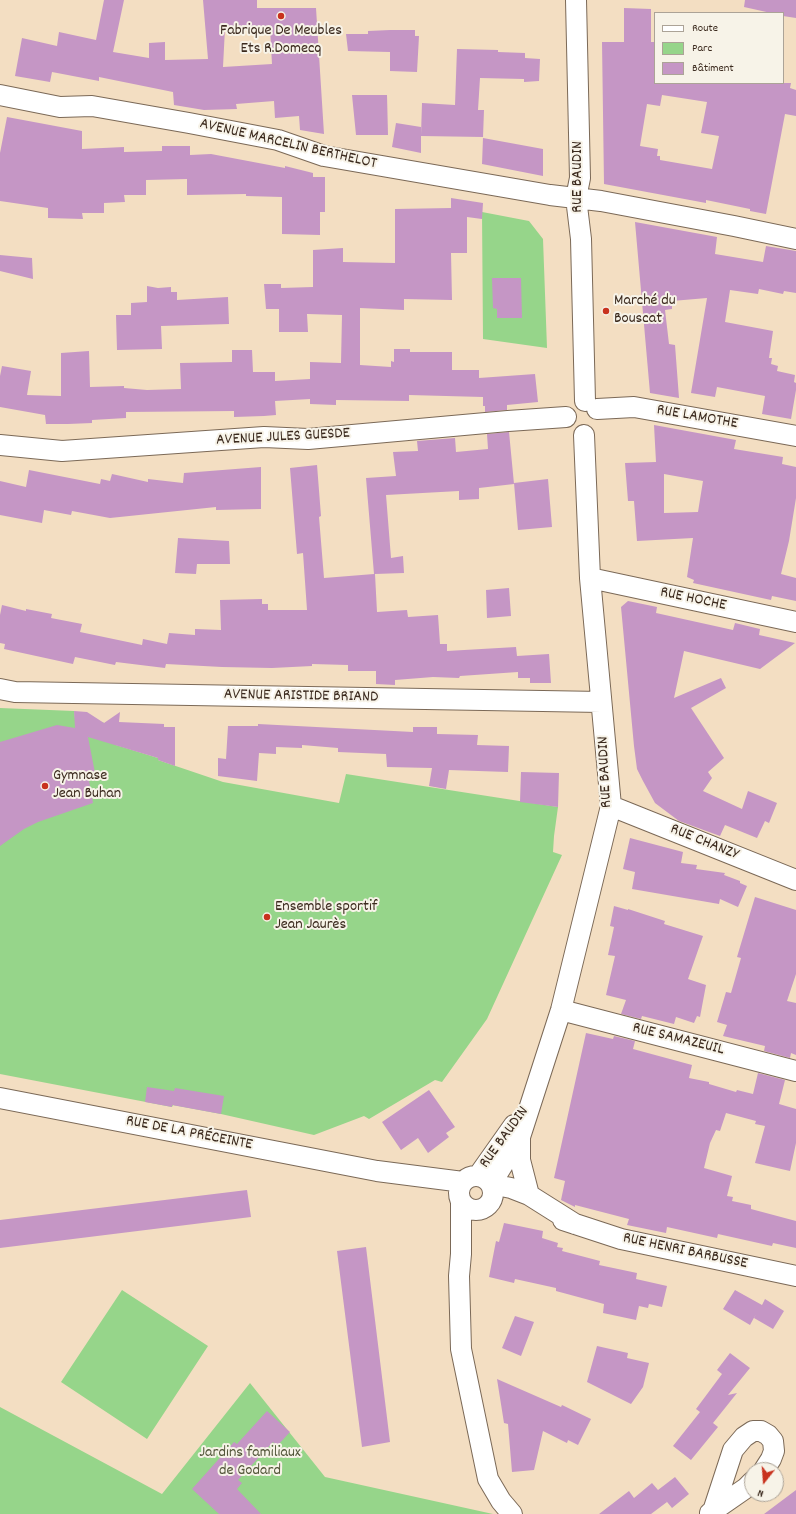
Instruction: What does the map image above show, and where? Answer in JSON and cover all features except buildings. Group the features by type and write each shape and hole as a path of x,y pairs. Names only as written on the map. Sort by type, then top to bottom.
{"street":[{"name":"RUE BAUDIN","path":"576,0 580,178 576,198 581,239 591,405"},
{"name":"AVENUE MARCELIN BERTHELOT","path":"0,95 60,107 92,106 182,122 278,140 324,156 550,195 601,201 727,224 796,239"},
{"path":"574,404 591,405 599,414 597,426 594,430 584,435 571,430 568,426 566,417 570,407 574,404"},
{"name":"RUE LAMOTHE","path":"591,405 634,407 796,436"},
{"name":"AVENUE JULES GUESDE","path":"0,445 62,451 264,437 308,438 566,417"},
{"name":"RUE BAUDIN","path":"475,1192 520,1136 561,1010 611,806 590,578 584,435"},
{"name":"RUE HOCHE","path":"590,578 796,622"},
{"name":"AVENUE ARISTIDE BRIAND","path":"0,689 15,692 601,702"},
{"name":"RUE CHANZY","path":"611,806 796,880"},
{"name":"RUE SAMAZEUIL","path":"561,1010 796,1070"},
{"name":"RUE DE LA PRÉCEINTE","path":"0,1098 377,1171 475,1192"},
{"name":"RUE BAUDIN","path":"475,1192 532,1100"},
{"path":"520,1136 520,1160 529,1195"},
{"name":"RUE HENRI BARBUSSE","path":"475,1192 511,1188 529,1195 575,1224"},
{"path":"475,1192 461,1254 459,1276 461,1349 488,1479 501,1501 512,1514"},
{"name":"RUE HENRI BARBUSSE","path":"475,1192 621,1238 796,1276"},
{"path":"711,1512 733,1450 744,1437 753,1431 761,1431 768,1434 773,1441 774,1451 769,1462"},
{"path":"711,1512 744,1489"}],"green space":[{"path":"482,212 529,221 543,239 547,348 483,339"},
{"name":"Ensemble sportif Jean Jaurès","path":"0,708 74,711 75,718 91,719 118,727 116,745 158,758 158,760 223,782 339,803 346,774 558,807 553,852 562,855 487,1019 442,1082 435,1080 369,1119 364,1116 314,1135 221,1114 173,1105 172,1107 0,1074"},
{"path":"122,1290 208,1346 147,1439 61,1382"},
{"name":"Jardins familiaux de Godard","path":"250,1383 325,1477 493,1514 0,1514 0,1407 162,1494"}],"place":[{"name":"Fabrique De Meubles Ets R.Domecq","path":"281,16"},
{"name":"Marché du Bouscat","path":"606,311"},
{"name":"Gymnase Jean Buhan","path":"45,786"},
{"name":"Ensemble sportif Jean Jaurès","path":"267,917"}]}
